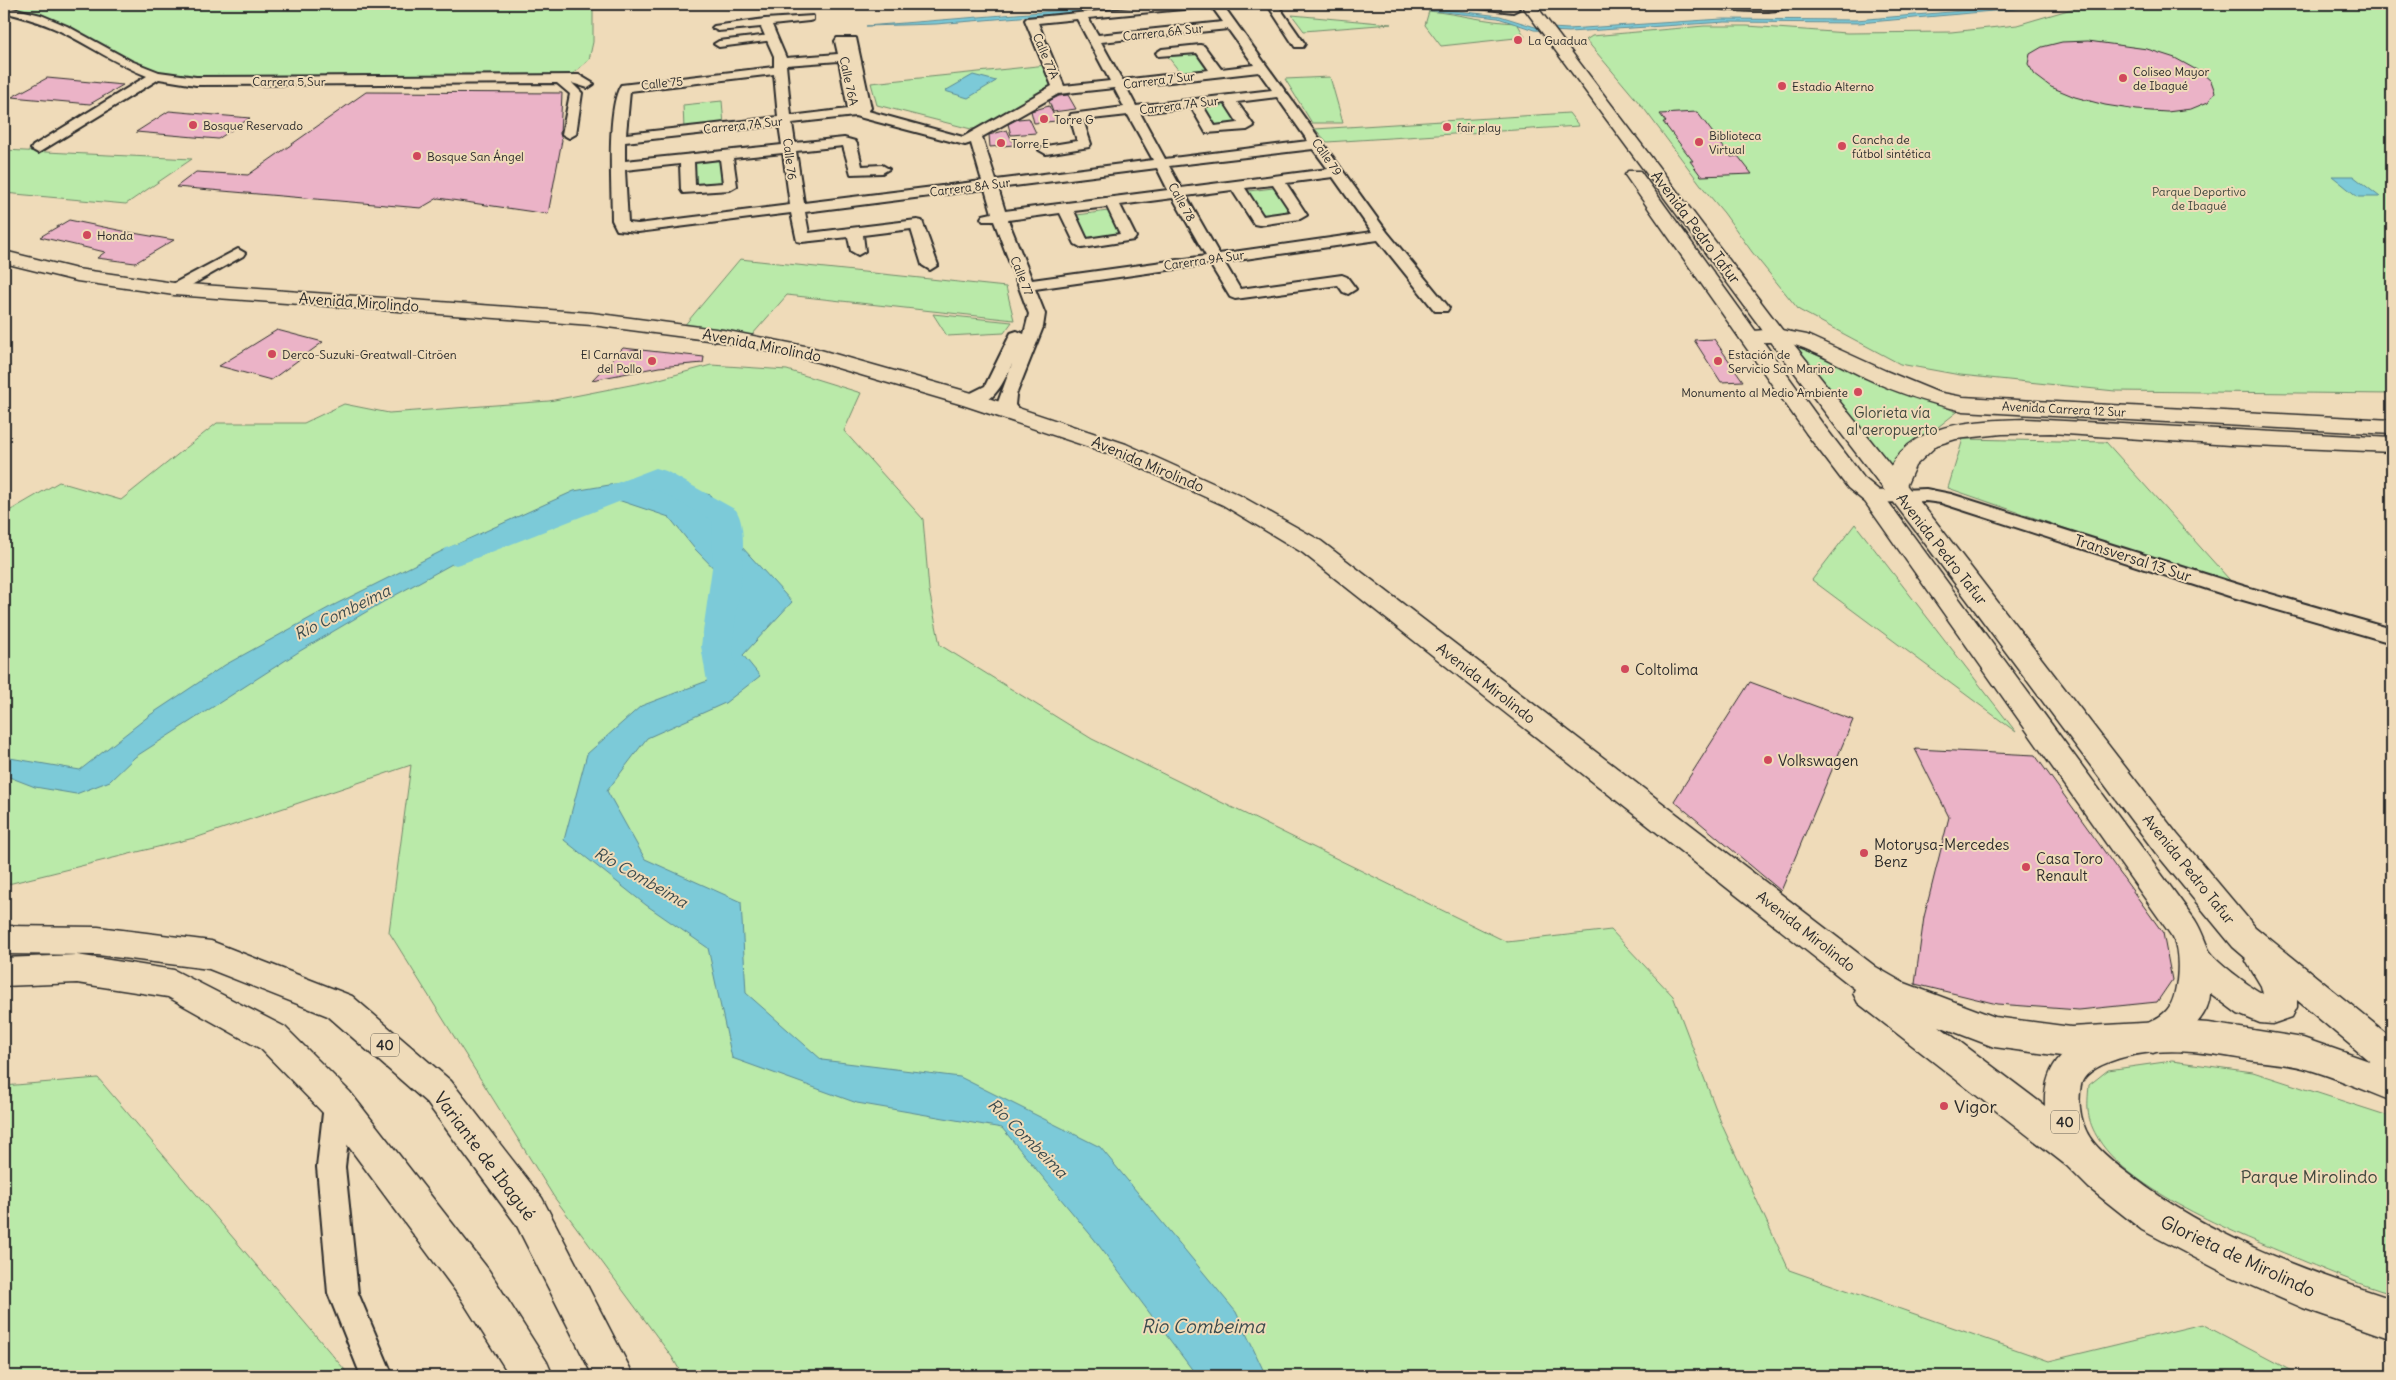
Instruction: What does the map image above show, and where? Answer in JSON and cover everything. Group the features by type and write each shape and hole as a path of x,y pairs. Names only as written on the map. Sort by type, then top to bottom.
{"main road":[{"name":"Avenida Pedro Tafur","path":"1528,4 1528,21 1749,336 1856,483 1890,494 2166,843 2244,936 2392,1059"},
{"name":"Avenida Pedro Tafur","path":"1528,21 1776,335 1890,494 2071,770 2184,929 2191,942 2194,998 2179,1021 2145,1039"},
{"name":"Avenida Mirolindo","path":"4,256 77,275 174,289 508,313 679,329 810,353 1011,412 1118,449 1231,500 1291,533 1864,977 1890,992 1994,1032 2071,1042 2145,1039"},
{"name":"Avenida Mirolindo","path":"4,271 62,285 135,297 572,328 711,345 788,360 927,399 1066,445 1156,479 1222,510 1280,545 2080,1154"},
{"name":"Avenida Carrera 12 Sur","path":"1749,336 1776,335 1800,339 1887,379 1930,396 1964,404 2392,427"},
{"name":"Avenida Carrera 12 Sur","path":"1890,494 1902,467 1916,452 1934,438 1947,433 2001,426 2050,427 2392,446"},
{"path":"2193,956 2224,984 2257,1008 2269,1010 2280,1007 2281,998 2278,985 2244,936"},
{"name":"Variante de Ibagué","path":"4,940 98,941 211,955 340,1006 439,1092 529,1211 614,1376"},
{"path":"4,972 77,970 174,984 273,1038 338,1104 474,1283 533,1376"},
{"name":"Glorieta de Mirolindo","path":"2392,1085 2303,1053 2209,1038 2145,1039 2104,1048 2080,1059 2066,1075 2062,1094 2064,1120 2080,1154 2102,1176 2155,1217 2208,1245 2317,1294 2392,1319"}],"street":[{"path":"1081,15 1204,4"},
{"name":"Calle 79","path":"1216,4 1338,172 1433,309"},
{"path":"1272,4 1299,44"},
{"path":"1470,4 1528,21"},
{"path":"1713,4 1741,7 1780,7"},
{"name":"Carrera 5 Sur","path":"4,9 37,17 63,28 115,58 157,75 205,81 579,79 588,84"},
{"name":"Calle 77A","path":"1055,91 1058,86 1030,20 1081,15"},
{"name":"Calle 78","path":"1081,15 1177,193 1235,294 1345,285"},
{"path":"718,28 809,18"},
{"name":"Calle 76","path":"764,22 780,56 779,66 802,238 854,232"},
{"name":"Carrera 6A Sur","path":"1094,39 1232,25"},
{"path":"719,44 771,38"},
{"path":"1180,78 1162,53 1200,49 1218,74"},
{"name":"Calle 76A","path":"779,66 848,62 860,110"},
{"name":"Calle 75","path":"622,228 619,220 620,139 622,95 625,88 779,66"},
{"name":"Carrera 7 Sur","path":"1055,91 1263,68"},
{"path":"85,120 157,75"},
{"path":"560,79 576,93 569,134"},
{"path":"860,110 971,139 1055,91"},
{"name":"Carrera 7A Sur","path":"1046,150 1084,144 1076,117 1281,93"},
{"path":"1195,103 1212,130 1247,126 1228,99"},
{"name":"Carrera 7A Sur","path":"620,139 860,110"},
{"name":"Calle 77","path":"971,139 983,185 994,217 1023,291 1037,314 1035,327 1008,395 1006,405 1011,412"},
{"name":"Carrera 7A Sur","path":"620,166 844,142 850,144 856,171 882,169"},
{"name":"Carrera 8A Sur","path":"622,228 638,228 1318,144"},
{"path":"686,159 688,190 730,186 726,154"},
{"path":"994,217 1338,172"},
{"path":"1236,185 1259,221 1300,215 1277,180"},
{"path":"1065,208 1082,244 1129,237 1112,202"},
{"path":"858,251 854,232 917,224 930,264"},
{"name":"Carerra 9A Sur","path":"1023,291 1214,259 1382,235"},
{"path":"174,289 238,253"},
{"name":"Calle 77","path":"971,400 982,396 992,389 1021,328 1023,291"},
{"name":"Transversal 13 Sur","path":"1890,494 1926,495 1944,498 2236,591 2392,636"},
{"path":"338,1104 331,1167 336,1236 343,1293 378,1376"}],"green space":[{"path":"4,4 593,4 593,42 589,60 570,76 198,80 167,75 137,66 39,15 4,6"},
{"name":"Parque Deportivo de Ibagué","path":"2225,4 2392,4 2392,394 2115,391 1960,375 1900,364 1799,310 1752,252 1645,110 1586,40 1592,36 1704,26 1747,26 1847,33 1951,32 2017,25 2075,8"},
{"path":"1429,11 1517,23 1525,37 1441,46 1425,25"},
{"path":"1292,15 1391,24 1304,31"},
{"path":"1199,50 1215,72 1183,76 1165,53"},
{"path":"1047,65 1054,87 991,127 971,129 877,105 871,83"},
{"path":"1330,77 1343,123 1312,123 1285,79"},
{"path":"722,101 724,125 684,129 683,105"},
{"path":"1229,102 1245,125 1213,129 1197,106"},
{"name":"fair play","path":"1569,113 1579,126 1327,142 1315,129"},
{"path":"4,150 192,159 126,204 4,193"},
{"path":"724,158 727,185 692,189 690,162"},
{"path":"1281,187 1300,215 1259,221 1241,192"},
{"path":"1116,210 1129,237 1082,244 1069,216"},
{"path":"740,259 1006,287 1014,320 787,295 745,343 678,333"},
{"path":"933,314 1012,322 1004,333 947,336"},
{"name":"Glorieta vía al aeropuerto","path":"1795,346 1957,412 1886,468"},
{"path":"711,365 787,370 861,393 844,431 923,519 929,590 940,645 1092,739 1507,942 1611,930 1673,996 1722,1125 1789,1270 2049,1361 2202,1324 2301,1376 683,1376 672,1357 554,1197 389,932 411,765 198,837 4,885 4,514 59,482 121,500 217,423 304,423 344,404 389,413 549,401 656,380"},
{"path":"1963,439 2106,442 2237,588 1948,488"},
{"path":"1855,524 2016,732 1812,580"},
{"name":"Parque Mirolindo","path":"2172,1061 2253,1072 2392,1117 2392,1294 2327,1271 2213,1222 2159,1193 2134,1176 2114,1158 2099,1140 2092,1126 2088,1107 2089,1085 2108,1070"},
{"path":"98,1078 350,1376 4,1376 4,1086"}],"water":[{"path":"1142,4 1175,4 936,24 866,26"},
{"path":"1372,4 1397,4 1500,16 1535,27 1568,29 1722,19 1856,20 2021,6 2142,4 2026,8 1859,23 1725,22 1569,32 1534,30 1498,18"},
{"path":"973,75 996,81 968,98 945,91"},
{"path":"2332,176 2353,176 2380,197 2358,197"},
{"name":"Rio Combeima","path":"639,480 711,495 741,546 792,602 743,655 760,676 725,703 647,738 607,791 645,859 741,902 746,993 822,1060 960,1077 1100,1147 1236,1312 1266,1376 1197,1376 1094,1239 1002,1128 857,1103 732,1058 708,948 646,905 564,840 587,754 641,706 715,678 738,593 694,548 669,517 615,499 530,521 383,602 300,651 135,757 110,781 76,794 35,787 4,775 4,757 80,770 150,715 225,665 330,607 442,551 574,491"}],"building":[{"name":"Coliseo Mayor de Ibagué","path":"2088,41 2147,49 2175,58 2202,73 2211,81 2215,92 2208,102 2191,109 2167,112 2137,110 2105,105 2075,97 2051,87 2035,75 2028,64 2030,54 2042,47 2062,42"},
{"path":"47,78 123,85 90,104 12,97"},
{"name":"Bosque San Ángel","path":"366,92 562,93 560,134 562,140 548,214 438,198 421,208 176,187 196,172 248,175"},
{"path":"1068,95 1076,109 1053,112 1049,101 1059,96"},
{"path":"1049,106 1057,121 1034,123 1031,111"},
{"name":"Bosque Reservado","path":"169,111 250,118 218,139 136,132"},
{"name":"Biblioteca Virtual","path":"1697,112 1731,157 1738,156 1752,174 1701,176 1690,161 1693,161 1663,122 1666,122 1660,114"},
{"path":"1029,118 1036,133 1011,135 1008,124 1018,119"},
{"path":"1007,130 1014,145 990,147 989,135"},
{"path":"69,220 174,240 135,263 97,258 105,252 40,237"},
{"name":"Derco-Suzuki-Greatwall-Citröen","path":"277,330 323,342 271,380 219,366"},
{"name":"Estación de Servicio San Marino","path":"1714,339 1743,381 1721,382 1694,340"},
{"name":"El Carnaval del Pollo","path":"623,348 704,357 703,363 659,367 592,380"},
{"name":"Volkswagen","path":"1750,682 1853,720 1781,891 1674,801"},
{"name":"Casa Toro Renault","path":"1915,749 2035,755 2163,933 2172,980 2157,1002 2079,1010 1997,1004 1915,984 1924,917 1949,817"}],"waterway":[{"name":"Río Combeima","path":"456,555 656,477 726,516 728,561 717,646 724,687 708,695"}],"place":[{"name":"La Guadua","path":"1518,40"},
{"name":"Coliseo Mayor de Ibagué","path":"2123,78"},
{"name":"Estadio Alterno","path":"1782,86"},
{"name":"Torre G","path":"1044,119"},
{"name":"Bosque Reservado","path":"193,125"},
{"name":"fair play","path":"1447,127"},
{"name":"Biblioteca Virtual","path":"1699,142"},
{"name":"Torre E","path":"1001,143"},
{"name":"Cancha de fútbol sintética","path":"1842,146"},
{"name":"Bosque San Ángel","path":"417,156"},
{"name":"Honda","path":"87,235"},
{"name":"Derco-Suzuki-Greatwall-Citröen","path":"272,354"},
{"name":"El Carnaval del Pollo","path":"652,361"},
{"name":"Estación de Servicio San Marino","path":"1718,361"},
{"name":"Monumento al Medio Ambiente","path":"1858,392"},
{"name":"Coltolima","path":"1625,669"},
{"name":"Volkswagen","path":"1768,760"},
{"name":"Motorysa-Mercedes Benz","path":"1864,853"},
{"name":"Casa Toro Renault","path":"2026,867"},
{"name":"Vigor","path":"1944,1106"}]}
